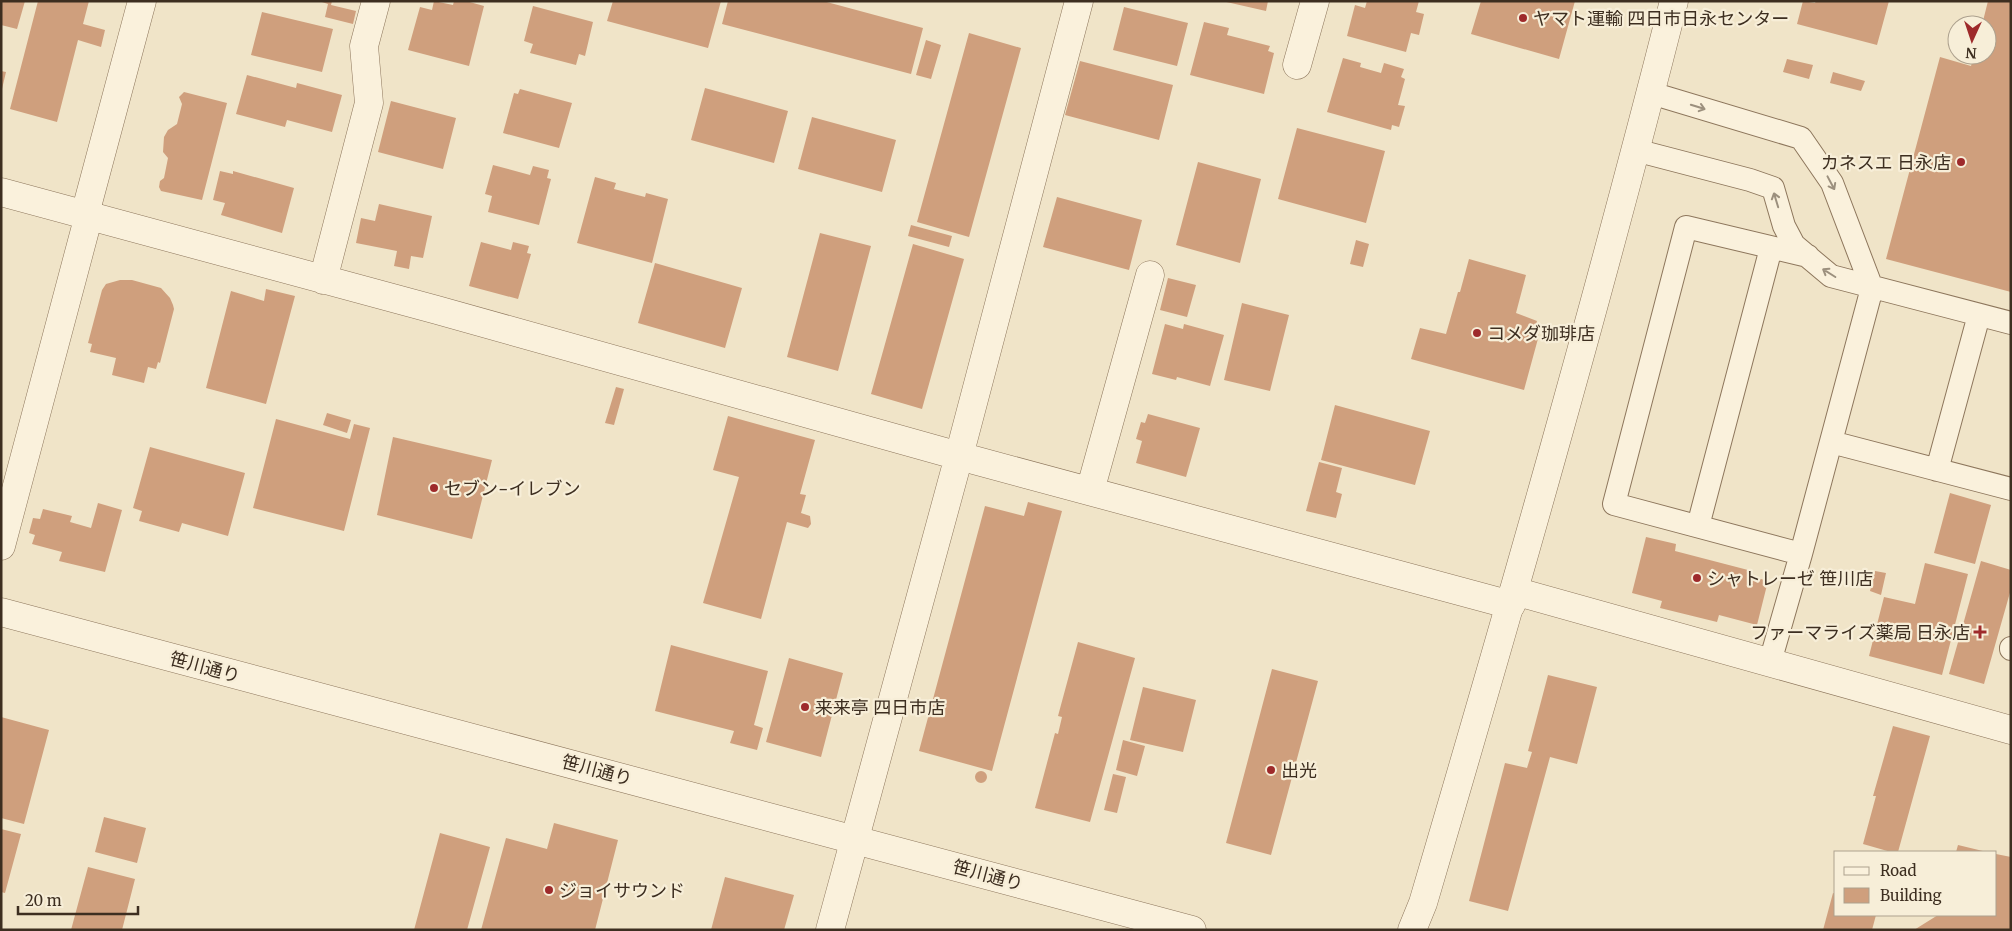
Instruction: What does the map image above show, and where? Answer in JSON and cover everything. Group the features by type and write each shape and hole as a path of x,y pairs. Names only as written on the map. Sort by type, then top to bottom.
{"street":[{"path":"1,546 142,1"},
{"path":"324,280 369,103 364,46 376,1"},
{"path":"830,930 1080,1"},
{"path":"1298,64 1315,1"},
{"path":"1412,930 1423,903 1512,598 1651,93 1674,1"},
{"path":"1,192 959,456 1090,491 1770,662 2011,730"},
{"path":"1090,491 1150,275"},
{"name":"笹川通り","path":"1,612 1192,930"}],"lane":[{"path":"1651,93 1800,138 1832,183 1872,288 1770,662"},
{"path":"1635,150 1750,180 1773,188 1784,226 1794,245 1831,276 2011,323"},
{"path":"1801,554 1614,504 1686,227 1808,256"},
{"path":"1698,526 1770,248"},
{"path":"1937,470 1979,315"},
{"path":"1831,442 2011,489"}],"building":[{"path":"1,1 25,1 17,29 1,25"},
{"path":"38,1 89,1 83,24 105,30 101,47 78,40 57,122 10,109"},
{"path":"319,1 332,1 331,5 356,11 353,24 325,17 328,4"},
{"path":"434,1 453,5 454,1 466,1 484,6 469,66 408,50 420,7 432,10"},
{"path":"613,1 721,1 708,48 607,21"},
{"path":"728,1 823,1 923,28 911,74 722,24"},
{"path":"1222,1 1268,1 1266,11"},
{"path":"1367,1 1419,1 1416,12 1424,14 1419,35 1411,33 1406,52 1347,36 1355,5 1365,8"},
{"name":"ヤマト運輸 四日市日永センター","path":"1481,1 1575,1 1559,59 1471,34"},
{"path":"1803,1 1815,3 1816,1 1889,1 1877,45 1797,24"},
{"name":"カネスエ 日永店","path":"1988,1 2011,1 2011,292 1886,259 1940,57 1947,59 1947,65 1997,65 1997,15 1984,15"},
{"path":"533,6 593,22 585,56 579,54 576,65 530,53 533,44 524,41"},
{"path":"1124,7 1188,23 1177,66 1113,50"},
{"path":"262,12 333,29 322,72 251,55"},
{"path":"1204,22 1229,28 1227,35 1270,46 1268,51 1274,53 1264,94 1190,75"},
{"path":"969,33 1021,48 969,237 917,222"},
{"path":"926,40 941,45 931,79 916,75"},
{"path":"1343,58 1361,63 1360,67 1381,73 1384,63 1404,69 1401,77 1405,79 1398,105 1405,106 1399,127 1392,125 1391,130 1327,112"},
{"path":"1787,59 1813,65 1809,79 1783,72"},
{"path":"1080,61 1173,85 1159,140 1065,115"},
{"path":"1,71 6,72 2,89 1,89"},
{"path":"1833,72 1865,81 1861,91 1830,83"},
{"path":"247,75 296,88 297,83 342,95 332,132 287,120 285,127 236,114"},
{"path":"705,88 788,111 774,163 691,140"},
{"path":"520,89 572,103 559,148 503,133 514,93 518,94"},
{"path":"184,92 227,103 202,200 161,191 159,187 160,181 164,178 168,158 163,152 164,137 168,130 177,124 182,104 179,97"},
{"path":"391,101 456,118 443,169 378,152"},
{"path":"812,117 896,140 882,192 798,169"},
{"path":"1297,128 1385,151 1366,223 1278,199"},
{"path":"1198,162 1261,179 1240,263 1176,245"},
{"path":"493,165 530,175 533,166 549,170 547,178 551,179 539,225 488,212 492,196 485,194"},
{"path":"220,171 233,174 233,171 294,188 282,233 221,215 225,203 213,200"},
{"path":"595,177 616,183 614,189 645,197 646,193 668,199 652,263 577,243"},
{"path":"1057,197 1142,220 1129,270 1043,247"},
{"path":"379,204 432,216 423,258 411,256 409,269 394,266 397,251 356,243 361,218 375,221"},
{"path":"911,225 952,236 949,247 908,236"},
{"path":"820,233 871,246 838,371 787,357"},
{"path":"1356,240 1369,244 1363,267 1350,264"},
{"path":"481,242 511,250 513,242 529,246 527,253 531,254 518,299 469,286"},
{"path":"913,244 964,259 922,409 871,394"},
{"path":"1469,259 1526,275 1516,313 1537,321 1533,333 1539,335 1524,390 1411,359 1420,328 1446,334"},
{"path":"655,263 742,288 725,348 638,323"},
{"path":"1168,278 1196,285 1187,317 1160,310"},
{"path":"120,280 132,280 161,288 170,298 174,309 160,363 158,362 156,369 148,367 144,383 112,375 116,358 90,352 92,344 88,343 102,290 106,284"},
{"path":"266,289 295,296 266,404 206,388 231,291 264,301"},
{"path":"1242,303 1289,315 1270,391 1224,380"},
{"path":"1165,324 1183,329 1184,324 1224,335 1210,386 1177,377 1176,380 1152,374"},
{"path":"616,387 624,389 614,425 605,423"},
{"path":"1335,405 1430,431 1415,485 1321,460"},
{"path":"327,413 351,420 347,433 323,425"},
{"path":"1148,414 1200,428 1186,477 1136,463 1142,441 1136,439 1141,422 1145,423"},
{"path":"728,416 815,440 800,494 806,495 801,513 810,516 811,524 808,528 787,522 761,619 703,603 739,477 713,470"},
{"path":"276,419 350,439 354,424 370,428 344,531 253,508"},
{"name":"セブン-イレブン","path":"393,437 492,460 472,539 377,515"},
{"path":"150,447 245,473 228,536 182,523 179,532 139,521 142,511 133,508"},
{"path":"1319,462 1342,468 1336,492 1342,494 1336,518 1306,511"},
{"path":"1950,493 1991,505 1975,564 1934,553"},
{"path":"1028,502 1062,511 992,771 919,751 985,506 1024,516"},
{"path":"98,503 122,510 105,572 59,561 62,552 32,544 35,535 29,533 33,518 40,519 43,509 72,516 70,522 91,528"},
{"name":"シャトレーゼ 笹川店","path":"1646,537 1676,544 1675,551 1748,570 1747,575 1768,581 1757,625 1719,615 1717,622 1660,608 1662,601 1632,593"},
{"name":"ファーマライズ薬局 日永店","path":"1981,561 2011,570 2011,589 1984,684 1949,674"},
{"path":"1925,563 1968,574 1942,675 1869,656 1884,597 1915,604"},
{"path":"1875,571 1886,573 1881,595 1870,591"},
{"path":"1078,642 1135,658 1090,822 1035,808 1055,733 1058,734 1062,717 1058,716"},
{"path":"671,645 768,671 754,725 763,728 757,750 730,743 734,731 655,711"},
{"name":"来来亭 四日市店","path":"789,658 843,673 821,757 766,742"},
{"path":"1272,669 1318,681 1271,855 1226,843"},
{"path":"1548,675 1597,687 1577,764 1550,757 1508,911 1469,901 1505,763 1527,768 1532,752 1528,751"},
{"path":"1143,687 1196,700 1183,752 1130,740"},
{"path":"1,717 49,730 24,824 1,818"},
{"path":"1893,726 1930,736 1898,851 1888,851 1863,844 1876,796 1873,796"},
{"path":"1123,740 1145,746 1137,776 1116,770"},
{"path":"983,771 986,772 986,782 979,783 976,782 975,775 976,772"},
{"path":"1113,774 1126,777 1117,813 1104,810"},
{"path":"104,817 146,828 137,863 95,852"},
{"name":"ジョイサウンド","path":"554,823 618,840 595,930 481,930 506,838 547,849"},
{"path":"1,829 21,834 5,893 1,892"},
{"path":"440,833 490,847 467,930 414,930"},
{"path":"1958,845 1983,851 1956,851"},
{"path":"1997,854 2011,857 2011,930 1914,930 1936,916 1997,916"},
{"path":"88,867 135,879 122,930 71,930"},
{"path":"725,877 794,895 784,930 711,930"},
{"path":"1833,893 1834,916 1876,916 1872,930 1823,930"}],"place":[{"name":"ヤマト運輸 四日市日永センター","path":"1523,18"},
{"name":"カネスエ 日永店","path":"1961,162"},
{"name":"コメダ珈琲店","path":"1477,333"},
{"name":"セブン-イレブン","path":"434,488"},
{"name":"シャトレーゼ 笹川店","path":"1697,578"},
{"name":"ファーマライズ薬局 日永店","path":"1980,632"},
{"name":"来来亭 四日市店","path":"805,707"},
{"name":"出光","path":"1271,770"},
{"name":"ジョイサウンド","path":"549,890"}]}
